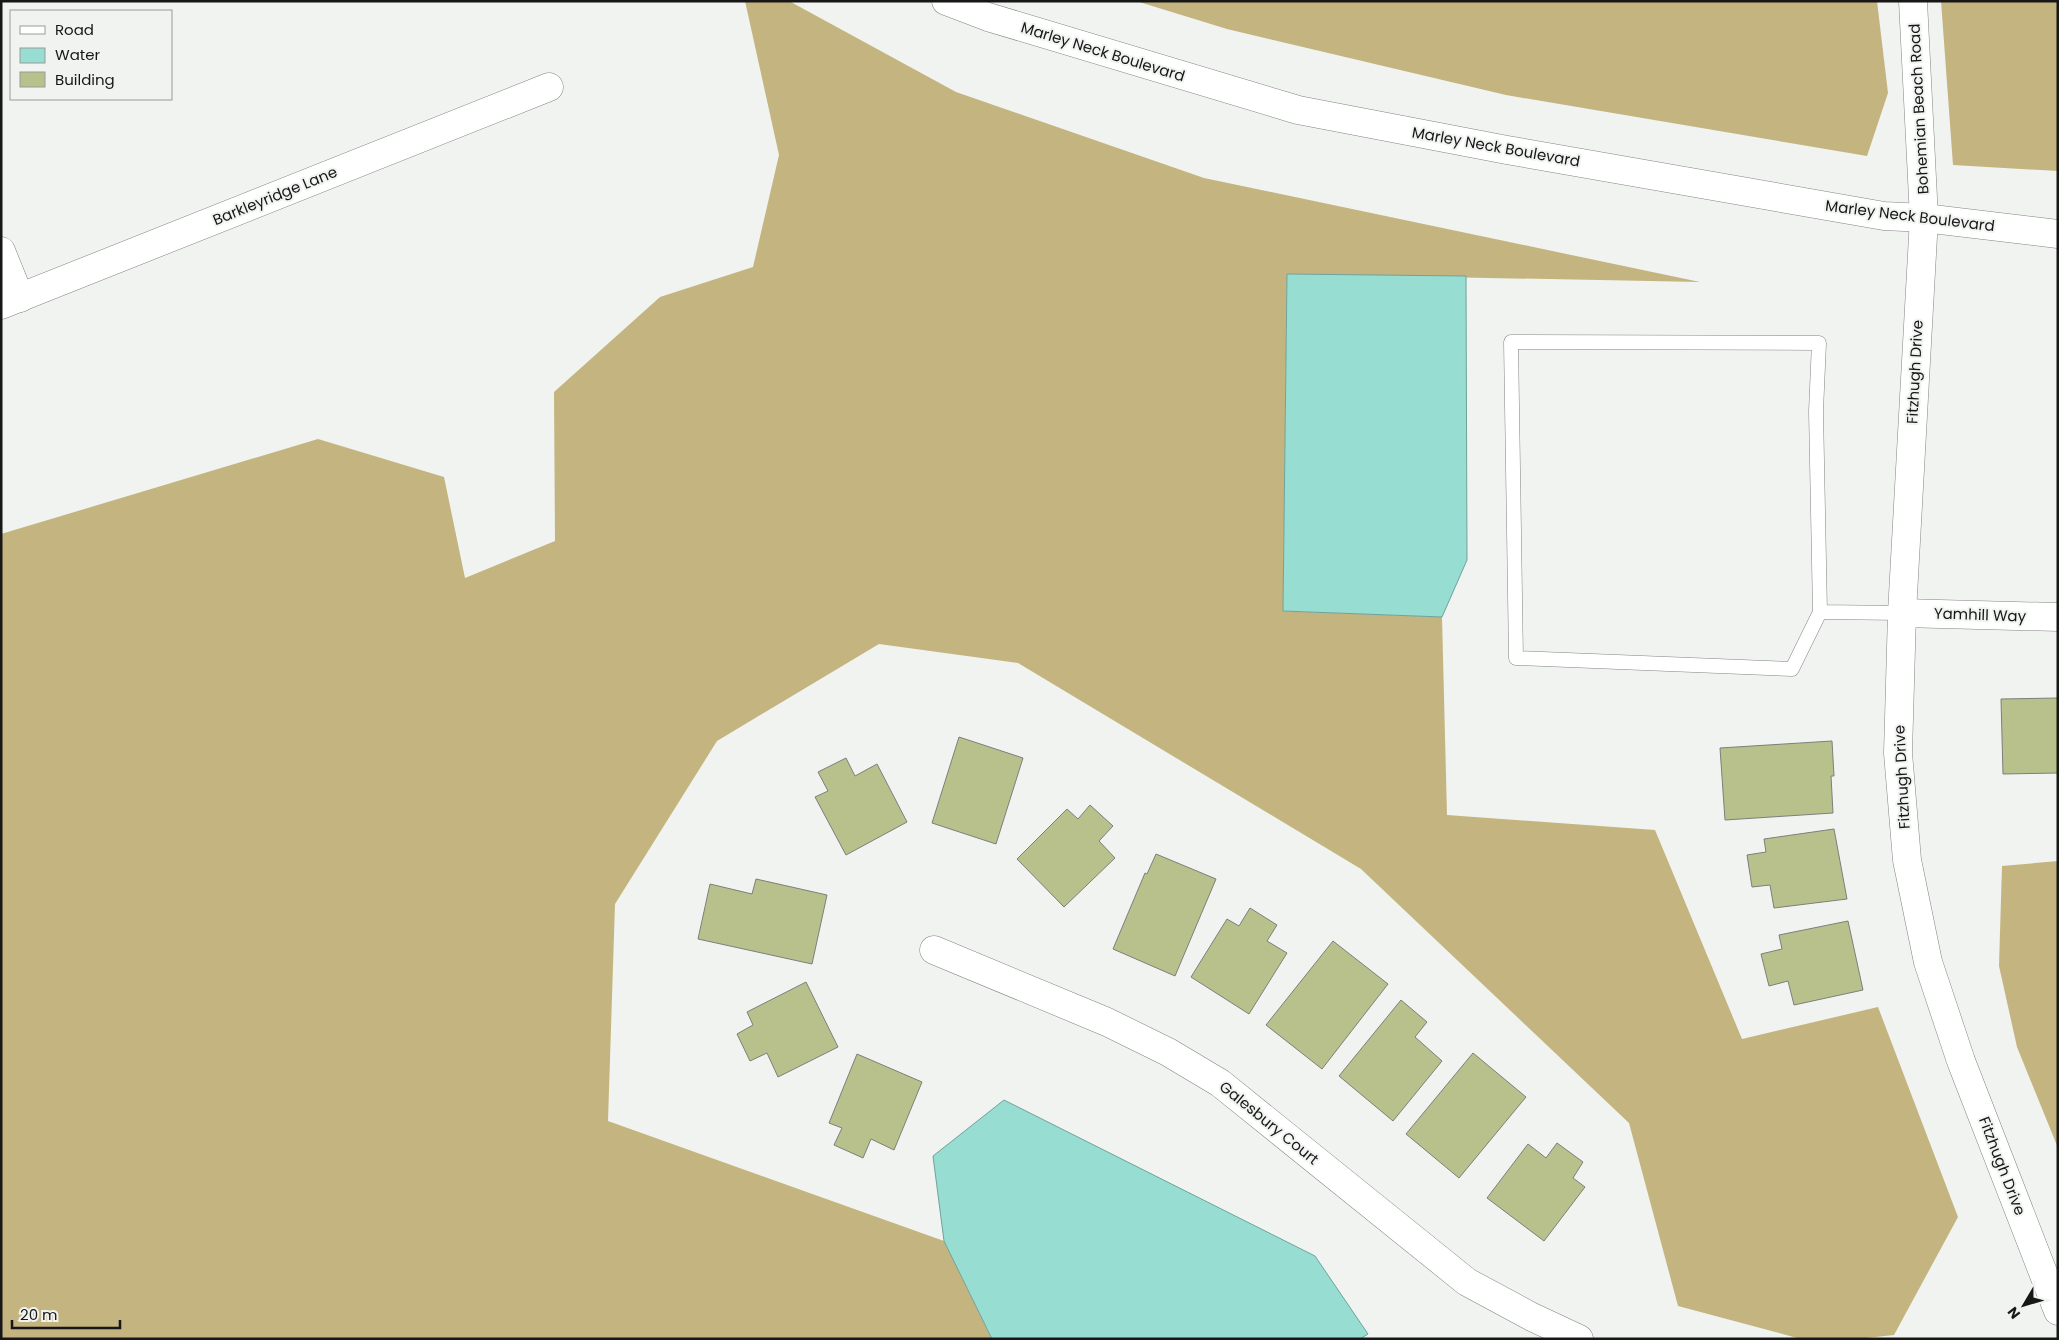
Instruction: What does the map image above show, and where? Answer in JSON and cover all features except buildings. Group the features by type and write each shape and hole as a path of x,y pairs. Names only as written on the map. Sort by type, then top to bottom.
{"street":[{"name":"Marley Neck Boulevard","path":"946,1 988,17 1298,110 1507,150 1884,216 1924,218 2058,234"},
{"name":"Bohemian Beach Road","path":"1913,1 1924,218"},
{"name":"Barkleyridge Lane","path":"11,302 549,87"},
{"name":"Fitzhugh Drive","path":"1924,218 1902,613 1898,753 1907,860 1928,962 1961,1062 2058,1310"},
{"path":"1,251 11,302"},
{"name":"Yamhill Way","path":"1902,613 2058,617"},
{"name":"Galesbury Court","path":"934,950 1107,1022 1168,1052 1212,1078 1467,1282 1532,1317 1579,1339"}],"lane":[{"path":"1511,342 1819,343 1816,410 1820,612 1792,669 1516,658 1511,342"},
{"path":"1820,612 1902,613"}],"shaded area":[{"path":"745,1 789,1 956,92 1204,178 1700,282 1287,274 1283,611 1442,617 1447,815 1655,830 1742,1039 1878,1007 1958,1217 1894,1335 1856,1339 1801,1339 1678,1306 1629,1123 1361,869 1018,663 879,644 717,741 615,904 608,1121 944,1241 992,1339 1,1339 1,534 318,439 444,477 465,578 555,541 554,392 660,297 753,267 779,155"},
{"path":"1136,1 1877,1 1888,93 1867,156 1506,95 1227,29"},
{"path":"1941,1 2058,1 2058,171 1953,165"},
{"path":"2058,861 2058,1148 2017,1047 1999,966 2002,866"}],"water":[{"path":"1287,274 1466,276 1467,560 1442,617 1283,611"},
{"path":"1004,1100 1315,1256 1368,1334 1360,1339 992,1339 944,1241 933,1156"}]}
